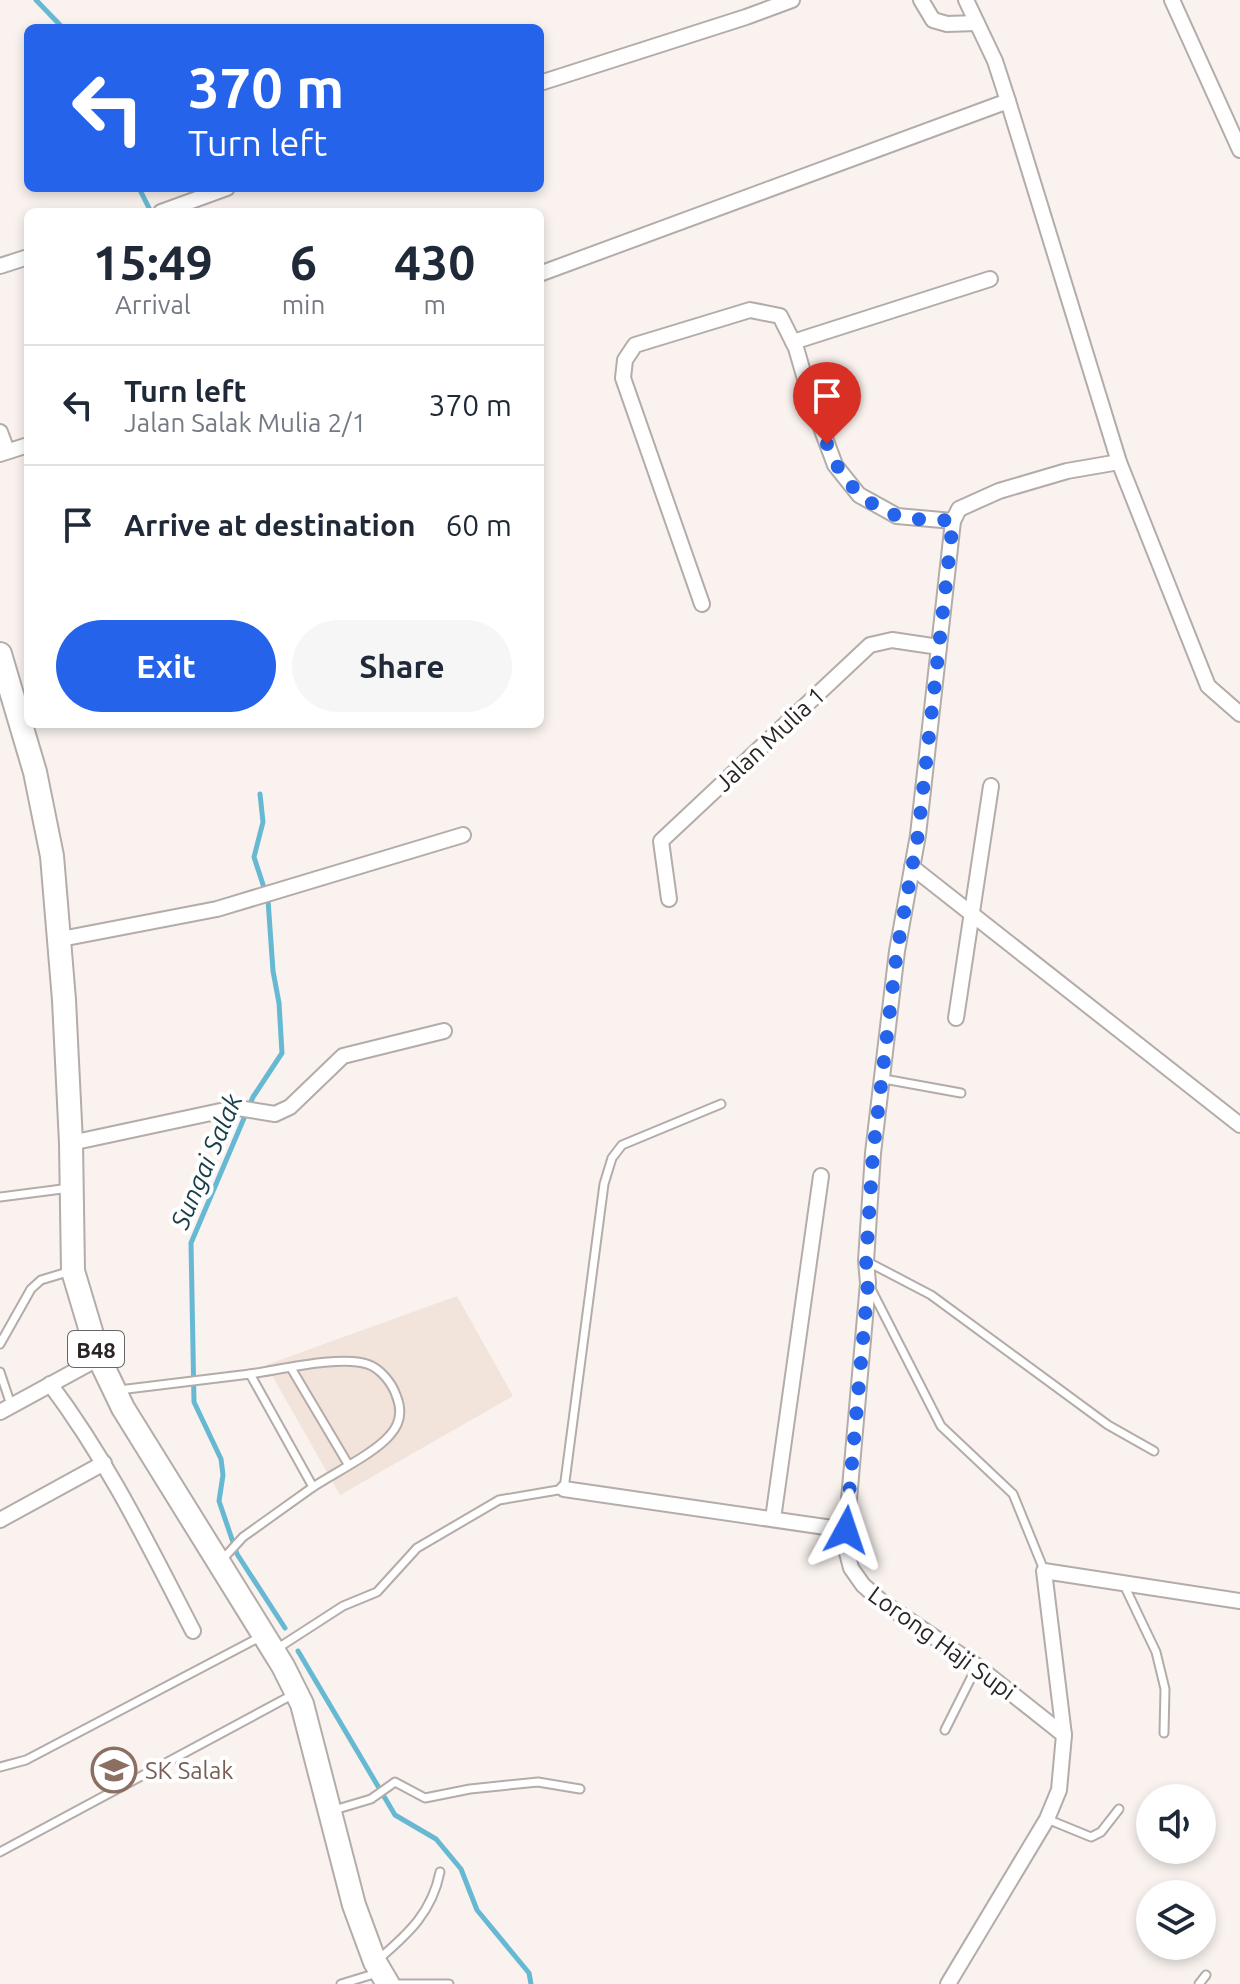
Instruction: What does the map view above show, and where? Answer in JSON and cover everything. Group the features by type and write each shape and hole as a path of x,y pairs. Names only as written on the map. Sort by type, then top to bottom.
{"main road":[{"name":"B48","path":"0,654 35,772 52,856 61,939 73,1188 73,1271 99,1358 114,1390 222,1559 302,1704 354,1905 382,1976"}],"street":[{"path":"544,82 792,0"},
{"path":"921,0 933,20 947,24 977,23"},
{"path":"966,0 995,61 1119,462 1208,686 1240,714"},
{"path":"1172,0 1240,150"},
{"path":"544,272 1008,101"},
{"path":"171,208 216,192"},
{"path":"0,266 24,258"},
{"path":"793,342 990,279"},
{"path":"702,604 623,378 625,360 635,345 750,310 780,316 793,342 835,465 859,495 897,516 953,521 959,509 999,491 1067,471 1119,462"},
{"path":"0,432 4,453 24,446"},
{"name":"Lorong Haji Supi","path":"953,521 912,867 897,951 873,1153 866,1261 868,1283 845,1545 851,1568 863,1585 882,1602 977,1666 1064,1735"},
{"name":"Jalan Mulia 1","path":"669,899 661,841 870,645 892,640 939,647"},
{"path":"956,1018 991,786"},
{"path":"61,939 217,909 463,835"},
{"path":"912,867 1240,1125"},
{"path":"71,1143 238,1108 275,1114 290,1107 343,1056 444,1031"},
{"path":"773,1519 821,1176"},
{"path":"6,1408 99,1358"},
{"path":"50,1384 104,1463 193,1631"},
{"path":"0,1520 104,1463"},
{"path":"564,1489 846,1530"},
{"path":"948,1984 1047,1819 1059,1790 1064,1735 1044,1571 1240,1601"}],"lane":[{"path":"884,1079 961,1093"},
{"path":"0,1767 26,1760 269,1643 302,1635 343,1606 377,1592 417,1548 499,1500 564,1489 604,1184 612,1158 622,1145 721,1104"},
{"path":"0,1197 73,1188"},
{"path":"866,1261 931,1295 1097,1418 1154,1451"},
{"path":"0,1344 31,1289 41,1280 73,1271"},
{"path":"868,1283 941,1426 1013,1494 1044,1571"},
{"path":"114,1390 338,1362 365,1363 387,1379 400,1407 400,1420 392,1433 382,1443 243,1537 222,1559"},
{"path":"291,1368 348,1464"},
{"path":"0,1372 6,1408"},
{"path":"250,1374 313,1487"},
{"path":"1123,1583 1156,1652 1165,1689 1164,1733"},
{"path":"945,1730 977,1666"},
{"path":"0,1852 296,1693"},
{"path":"330,1812 371,1799 395,1782 425,1798 470,1789 538,1782 580,1789"},
{"path":"1047,1819 1091,1837 1101,1832 1119,1809"},
{"path":"382,1976 437,1890 440,1872"},
{"path":"1199,1984 1206,1975"},
{"path":"341,1984 382,1976 449,1984"}],"shaded area":[{"path":"457,1296 513,1396 340,1495 266,1365"}],"waterway":[{"path":"36,0 59,24"},
{"path":"141,192 149,208"},
{"name":"Sungai Salak","path":"260,794 263,822 254,857 268,900 282,1053 253,1097 191,1243 194,1402 221,1459 223,1475 219,1501 237,1554 285,1628"},
{"name":"Sungai Salak","path":"298,1651 395,1815 436,1839 461,1869 477,1910 529,1973 531,1984"}],"place":[{"name":"SK Salak","path":"114,1770"}],"route":[{"path":"827,444 835,465 859,495 897,516 953,521 918,835 897,951 873,1153 866,1261 868,1283 846,1530"}]}
